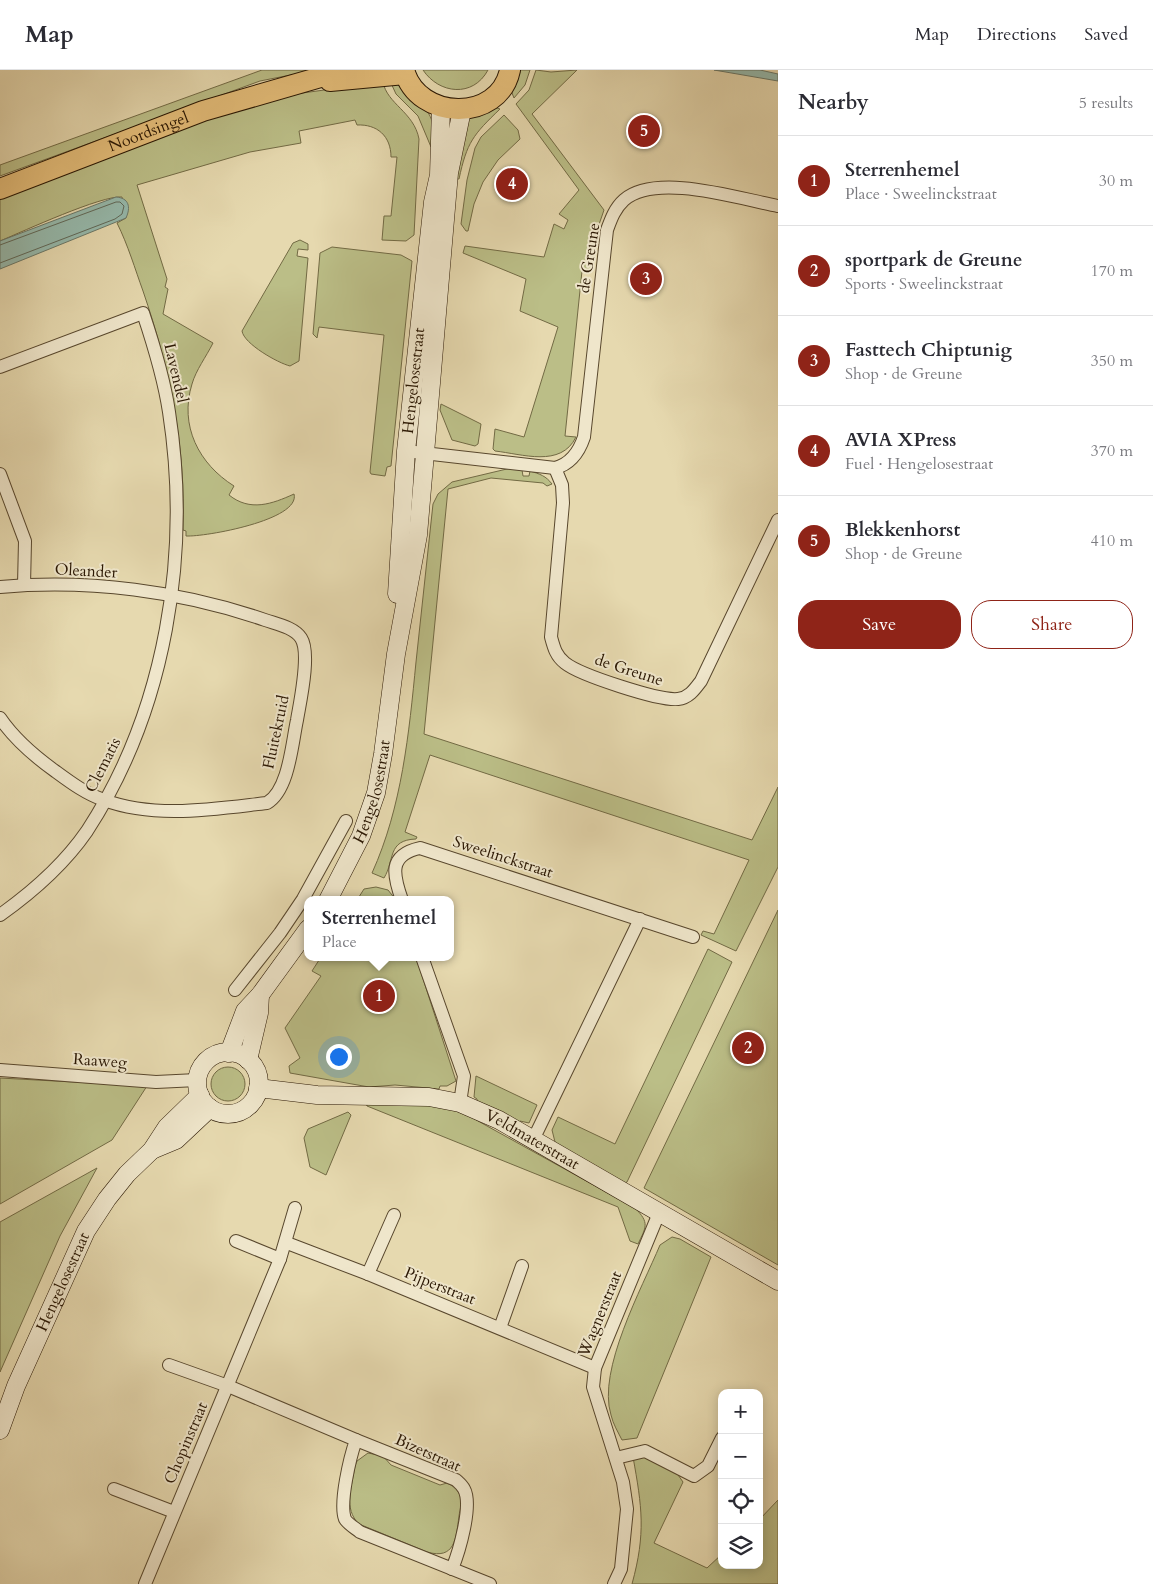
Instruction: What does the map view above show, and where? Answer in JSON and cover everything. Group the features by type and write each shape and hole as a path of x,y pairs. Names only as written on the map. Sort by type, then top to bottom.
{"main road":[{"name":"Noordsingel","path":"0,189 203,111 345,70"},
{"path":"405,72 417,92 427,101 440,108 462,110 481,104 498,93 510,70"},
{"name":"Noordsingel","path":"300,84 405,72"},
{"name":"Hengelosestraat","path":"396,654 406,451 433,202 439,175 440,108"},
{"name":"Hengelosestraat","path":"330,896 361,836 376,793 396,654 418,535 449,173 462,110"},
{"path":"229,1053 244,1011 260,995 304,934"},
{"path":"248,1060 259,1014 260,995"},
{"path":"229,1053 248,1060 256,1072 258,1088 252,1103 238,1113 226,1114 202,1095 200,1071 210,1059 229,1053"},
{"name":"Veldmaterstraat","path":"258,1088 317,1095 428,1097 460,1103 499,1120 778,1281"},
{"name":"Hengelosestraat","path":"0,1430 16,1386 86,1232 107,1199 152,1150 176,1140 202,1095"}],"street":[{"name":"de Greune","path":"778,206 681,187 659,187 642,190 625,199 615,211 607,230 584,437 579,452 564,466 555,468 562,485 563,503 551,637 555,653 576,670 664,699 680,699 691,694 701,681 778,520"},
{"name":"Lavendel","path":"0,367 143,313 164,386 174,449 175,551 170,594"},
{"path":"406,451 555,468"},
{"path":"0,474 25,541 24,585"},
{"name":"Oleander","path":"0,587 24,585 93,587 170,594"},
{"name":"Clematis","path":"0,915 47,875 68,854 86,831 104,800 129,752 154,683 167,623 170,594"},
{"name":"Fluitekruid","path":"0,718 25,748 45,764 86,792 104,800 133,808 154,810 267,803 274,798 282,785 291,753 305,660 303,640 298,633 242,612 170,594"},
{"name":"Hengelosestraat","path":"305,896 346,821"},
{"name":"Sweelinckstraat","path":"401,896 395,881 394,870 397,863 409,851 420,848 693,937"},
{"path":"325,857 346,867"},
{"name":"Hengelosestraat","path":"235,990 280,933 304,897"},
{"path":"533,1140 640,919"},
{"path":"423,961 464,1076 460,1103"},
{"path":"253,967 254,981 260,995"},
{"name":"Raaweg","path":"0,1070 156,1082 202,1095"},
{"name":"Chopinstraat","path":"145,1584 287,1242 296,1208"},
{"name":"Wagnerstraat","path":"614,1584 621,1569 627,1509 616,1458 594,1386 595,1368 659,1213"},
{"path":"368,1274 394,1215"},
{"path":"236,1241 280,1258"},
{"name":"Pijperstraat","path":"287,1242 595,1368"},
{"path":"500,1328 522,1266"},
{"name":"Chopinstraat","path":"169,1365 228,1386"},
{"name":"Bizetstraat","path":"228,1386 456,1480 465,1490 467,1505 459,1552 452,1569"},
{"path":"356,1440 352,1452 343,1508 346,1520 360,1532 490,1584"},
{"path":"616,1458 646,1452 694,1476 708,1466 718,1446"},
{"path":"114,1489 174,1512"}],"green space":[{"path":"262,70 316,70 260,81 0,176 0,165"},
{"path":"423,70 488,70 482,79 474,85 465,89 456,89 438,84"},
{"path":"514,70 530,70 525,85 514,98 510,88"},
{"path":"536,70 551,72 577,70 532,114 604,210 595,236 591,272 582,271 565,436 576,437 569,447 561,453 540,457 495,451 493,449 495,429 524,437 558,327 520,311 526,279 463,253 465,246 544,257 554,224 564,229 568,220 559,214 579,190 516,104 529,90"},
{"path":"390,81 408,91 421,103 430,116 432,122 431,147 418,116 396,94"},
{"path":"383,82 385,90 412,122 419,139 414,235 406,241 382,240 384,216 391,216 397,157 391,157 386,137 382,133 371,127 357,125 355,120 299,131 301,143 250,152 137,185 167,279 165,287 168,289 163,314 213,343 194,379 189,400 188,415 190,429 195,442 211,467 234,486 229,495 237,500 253,505 261,505 278,501 294,494 292,503 283,512 268,519 212,534 186,536 186,531 183,530 182,468 174,409 153,321 125,240 117,223 126,218 122,197 81,207 0,241 0,195 184,124 295,94"},
{"path":"492,106 500,109 472,140 465,156 459,179 455,179 468,116"},
{"path":"504,115 518,130 520,139 498,160 483,182 474,204 468,231 466,231 461,224 467,180 475,148 481,137"},
{"path":"300,240 308,244 308,250 298,249 297,256 308,258 299,361 290,366 270,357 255,347 244,336 242,331 293,243"},
{"path":"332,247 401,255 412,261 391,466 387,467 385,476 371,474 370,472 384,335 319,327 317,338 313,334 320,253"},
{"path":"441,404 481,424 478,444 475,446 452,440 440,410"},
{"path":"511,468 522,470 523,476 529,476 530,471 540,474 552,484 547,486 543,483 491,478 448,489 424,734 752,840 778,787 778,867 736,951 701,935 703,931 714,934 749,860 430,755 405,832 417,837 416,839 400,843 396,847 384,878 372,873 391,822 403,769 433,504 438,494 452,482"},
{"path":"376,887 388,890 393,896 360,896 364,889"},
{"path":"778,910 778,1265 644,1188"},
{"path":"708,949 732,962 627,1182 625,1183 556,1146 552,1130 558,1117 615,1144"},
{"path":"318,961 417,961 456,1081 447,1086 440,1086 439,1089 395,1085 369,1087 290,1073 289,1066 300,1058 285,1028 321,976 312,971"},
{"path":"228,1067 235,1068 240,1072 244,1077 244,1091 240,1096 235,1100 228,1101 221,1100 216,1096 212,1091 211,1084 212,1077 216,1072 221,1068"},
{"path":"476,1076 537,1105 529,1123 520,1121 517,1124 477,1103 477,1099 474,1097"},
{"path":"0,1078 147,1086 112,1140 0,1204"},
{"path":"403,1101 454,1110 469,1116 635,1208 645,1222 645,1229 638,1244 630,1241 618,1207 367,1106 366,1103"},
{"path":"348,1112 351,1115 326,1175 310,1167 304,1138 308,1129"},
{"path":"97,1168 60,1236 0,1372 0,1222"},
{"path":"672,1237 680,1239 711,1257 637,1438 622,1440 612,1418 608,1397 610,1376 624,1329 660,1245"},
{"path":"368,1453 383,1456 391,1465 440,1485 447,1483 457,1490 461,1499 457,1532 449,1550 436,1554 427,1552 359,1524 351,1511 351,1489 357,1461"},
{"path":"640,1455 676,1472 683,1482 654,1543 707,1568 718,1558 718,1569 763,1569 763,1516 778,1500 778,1584 632,1584 641,1535 639,1491 633,1457"}],"water":[{"path":"714,70 760,70 778,74 778,81"},
{"path":"116,197 124,199 128,204 126,218 0,269 0,241"}],"place":[{"name":"Blekkenhorst","path":"644,131"},
{"name":"AVIA XPress","path":"512,184"},
{"name":"Fasttech Chiptunig","path":"646,279"},
{"name":"Sterrenhemel","path":"379,996"},
{"name":"sportpark de Greune","path":"748,1048"}]}
